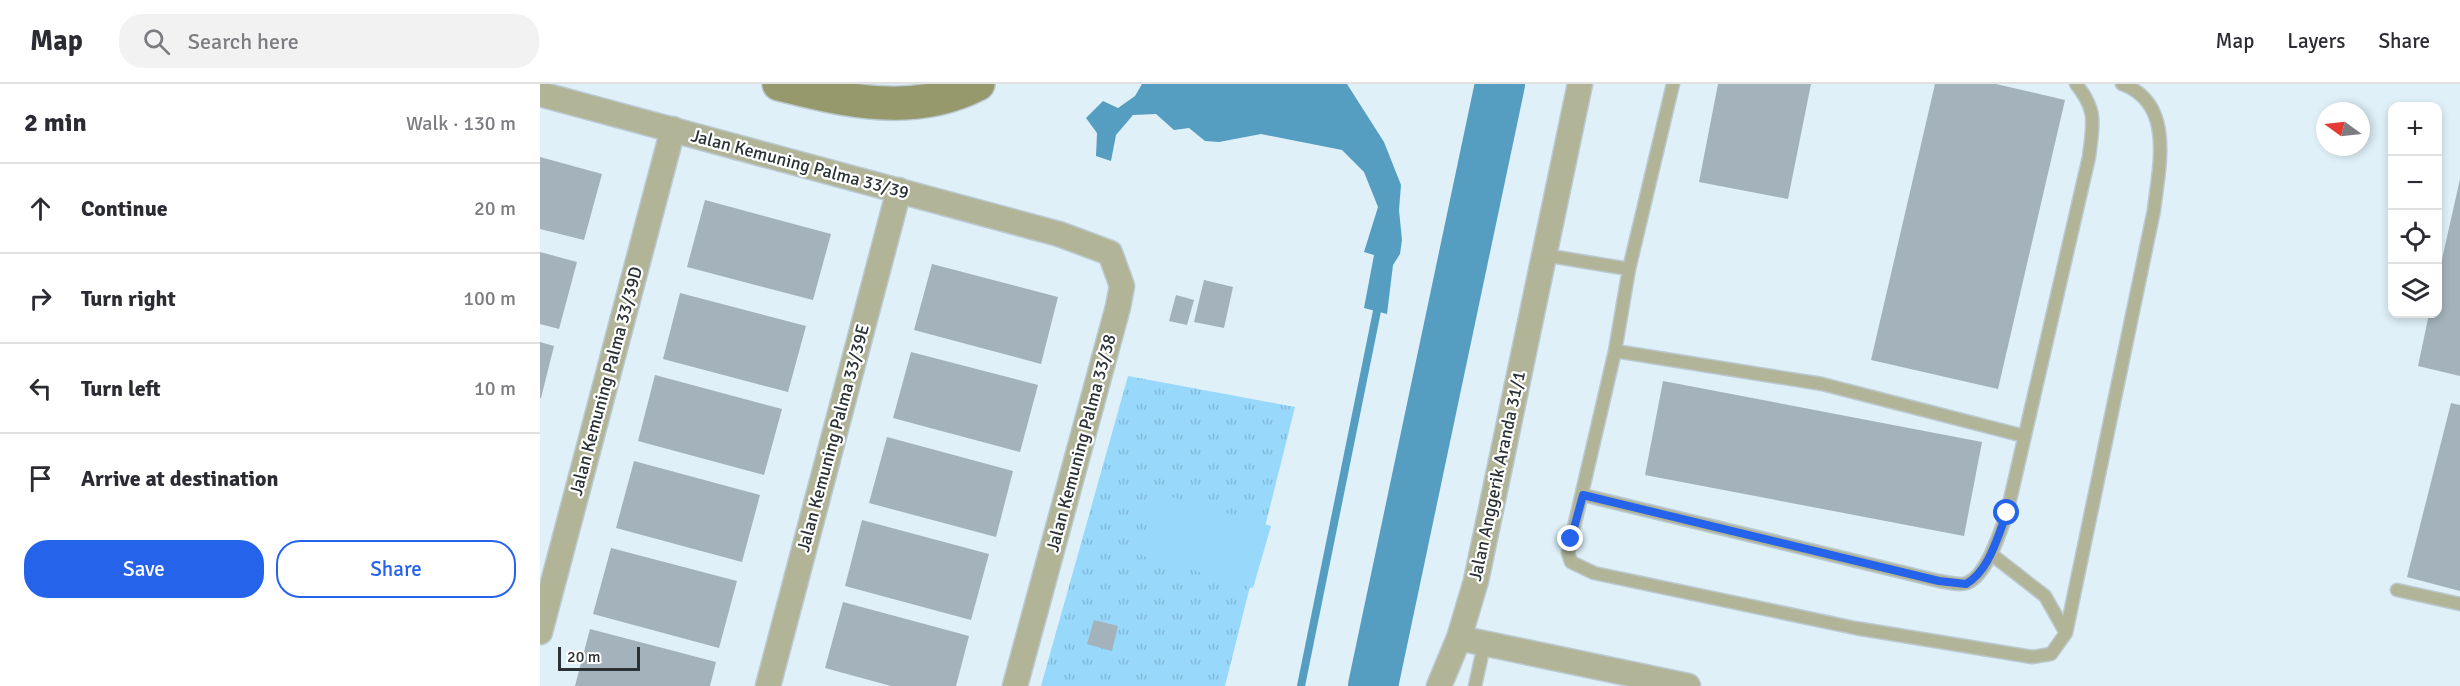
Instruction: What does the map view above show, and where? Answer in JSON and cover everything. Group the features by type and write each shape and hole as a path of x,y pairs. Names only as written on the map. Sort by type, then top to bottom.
{"main road":[{"path":"780,84 824,96 893,106 931,102 978,84"}],"street":[{"name":"Jalan Anggerik Aranda 31/1","path":"1439,686 1459,638 1476,581 1580,84"},
{"name":"Jalan Kemuning Palma 33/39","path":"540,94 1059,234"},
{"name":"Jalan Kemuning Palma 33/39D","path":"540,632 673,129"},
{"name":"Jalan Kemuning Palma 33/39E","path":"768,686 898,190"},
{"name":"Jalan Kemuning Palma 33/38","path":"1015,686 1122,286 1110,253 1059,234"},
{"path":"1459,638 1688,686"}],"lane":[{"path":"1673,84 1629,269 1615,351 1568,554 1571,562 1594,573 1854,628 2031,657 2051,654 2066,633 2154,210 2161,144 2154,111 2148,99 2138,90 2122,84"},
{"path":"1583,495 1955,584 1966,584 1972,580 1991,554 2007,513 2089,157 2093,123 2090,101 2076,84"},
{"path":"1544,255 1629,269"},
{"path":"1615,351 1822,384 2025,436"},
{"path":"1991,554 2046,596 2066,633"},
{"path":"2397,590 2460,604"},
{"path":"1475,686 1484,645"}],"green space":[{"path":"1128,376 1295,407 1225,686 1041,686"},
{"path":"1159,493 1271,526 1253,588 1141,555"}],"shaded area":[{"path":"1142,84 1347,84 1384,142 1401,185 1399,210 1402,240 1400,254 1393,265 1387,314 1364,308 1374,255 1364,252 1378,207 1364,172 1342,150 1261,134 1219,142 1205,141 1189,128 1174,130 1156,114 1133,115 1116,135 1111,161 1096,156 1097,133 1086,118 1103,101 1118,108 1135,96"}],"building":[{"path":"1718,84 1811,84 1788,199 1699,182"},
{"path":"1935,84 1996,84 2065,100 1998,389 1871,360"},
{"path":"540,157 602,174 584,240 540,229"},
{"path":"2460,179 2460,376 2418,366 2428,318 2442,318 2442,259"},
{"path":"705,200 831,234 813,300 687,267"},
{"path":"540,252 577,262 559,329 540,324"},
{"path":"932,264 1058,297 1041,364 914,330"},
{"path":"1204,280 1233,287 1224,328 1194,322"},
{"path":"680,293 806,326 788,392 663,359"},
{"path":"1176,295 1194,300 1187,325 1169,321"},
{"path":"540,342 554,346 541,398 540,398"},
{"path":"911,352 1038,385 1020,452 893,418"},
{"path":"655,375 782,409 764,475 638,441"},
{"path":"1663,381 1982,442 1964,536 1645,475"},
{"path":"2451,403 2460,405 2460,591 2407,577"},
{"path":"887,437 1013,471 996,537 869,503"},
{"path":"634,461 760,495 742,562 616,528"},
{"path":"862,520 989,554 971,620 845,586"},
{"path":"611,548 737,581 719,648 593,614"},
{"path":"843,602 969,636 956,686 891,686 825,668"},
{"path":"1094,620 1118,626 1112,651 1087,644"},
{"path":"590,629 716,662 710,686 575,686"}],"waterway":[{"path":"1373,686 1500,84"},
{"path":"1301,686 1377,311"}],"route":[{"path":"1571,539 1583,495 1939,581 1966,584 1979,572 1991,554 2007,513"}]}
